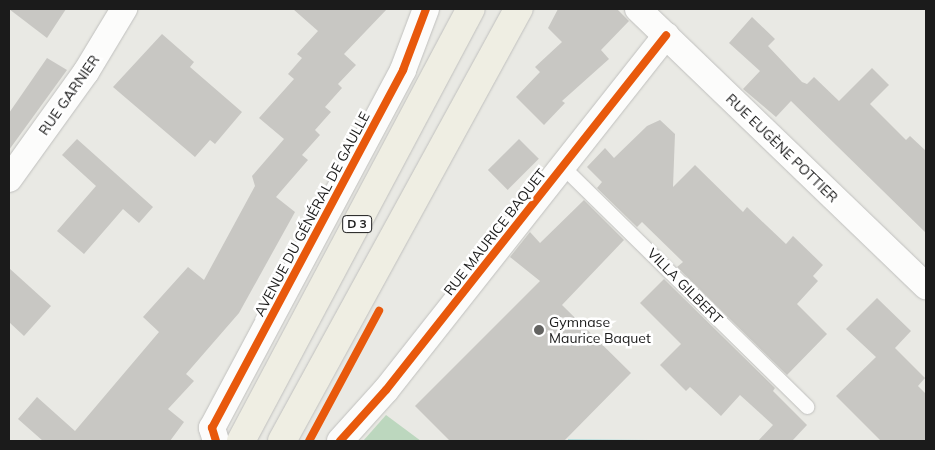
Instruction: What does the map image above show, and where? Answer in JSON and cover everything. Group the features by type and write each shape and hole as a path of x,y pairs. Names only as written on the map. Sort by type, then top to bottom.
{"main road":[{"name":"D 3","path":"241,441 471,9"},
{"path":"282,441 519,9"}],"street":[{"name":"RUE GARNIER","path":"9,179 86,72 124,9"},
{"name":"AVENUE DU GÉNÉRAL DE GAULLE","path":"214,435 403,70 426,9"},
{"name":"RUE EUGÈNE POTTIER","path":"638,9 926,286"},
{"name":"RUE MAURICE BAQUET","path":"340,441 386,390 666,35"}],"lane":[{"name":"VILLA GILBERT","path":"562,166 807,407"}],"green space":[{"path":"386,415 421,441 363,441"}],"shaded area":[{"path":"568,439 731,441 568,441"}],"building":[{"path":"9,9 66,9 47,38"},
{"path":"293,9 387,9 344,54 356,65 338,84 342,88 325,107 331,112 315,130 320,135 302,155 308,160 276,197 295,212 239,313 186,374 194,381 168,409 184,422 170,441 43,441 18,419 37,397 75,431 159,332 143,317 188,267 204,280 255,186 252,176 284,139 259,118 294,79 288,74 302,58 297,54 318,31"},
{"path":"558,9 617,9 629,21 601,50 609,59 562,101 565,103 544,125 516,97 540,72 535,67 562,42 548,28"},
{"path":"752,17 775,39 768,46 802,82 807,84 814,77 839,101 872,68 889,85 870,104 906,140 910,136 926,151 926,233 791,101 776,117 743,89 760,71 729,43"},
{"path":"162,34 194,62 190,67 242,112 215,144 210,140 195,157 113,87"},
{"path":"47,58 67,70 9,150 9,113"},
{"path":"660,120 675,134 673,187 695,165 743,212 747,207 786,244 793,236 823,265 813,276 818,281 797,304 827,334 787,375 677,267 683,262 642,222 637,227 597,188 602,182 587,167 605,148 614,158 647,126"},
{"path":"77,139 153,207 139,223 123,209 84,254 57,231 96,186 62,155"},
{"path":"519,139 539,159 508,190 488,170"},
{"name":"Gymnase Maurice Baquet","path":"584,200 624,240 562,305 631,373 564,441 450,441 415,406 540,281 510,257 530,232 540,243"},
{"path":"9,268 51,306 24,336 9,322"},
{"path":"664,279 775,388 773,391 807,425 792,441 758,441 773,425 740,395 721,416 690,387 686,391 660,365 681,344 640,303"},
{"path":"877,298 911,331 895,348 925,378 918,386 926,394 926,441 881,441 836,396 876,357 846,329"}],"cycle path":[{"path":"216,441 212,428 403,70 426,9"},
{"path":"340,441 386,390 666,35"},
{"path":"309,441 379,311"}],"place":[{"name":"Gymnase Maurice Baquet","path":"539,330"}]}
